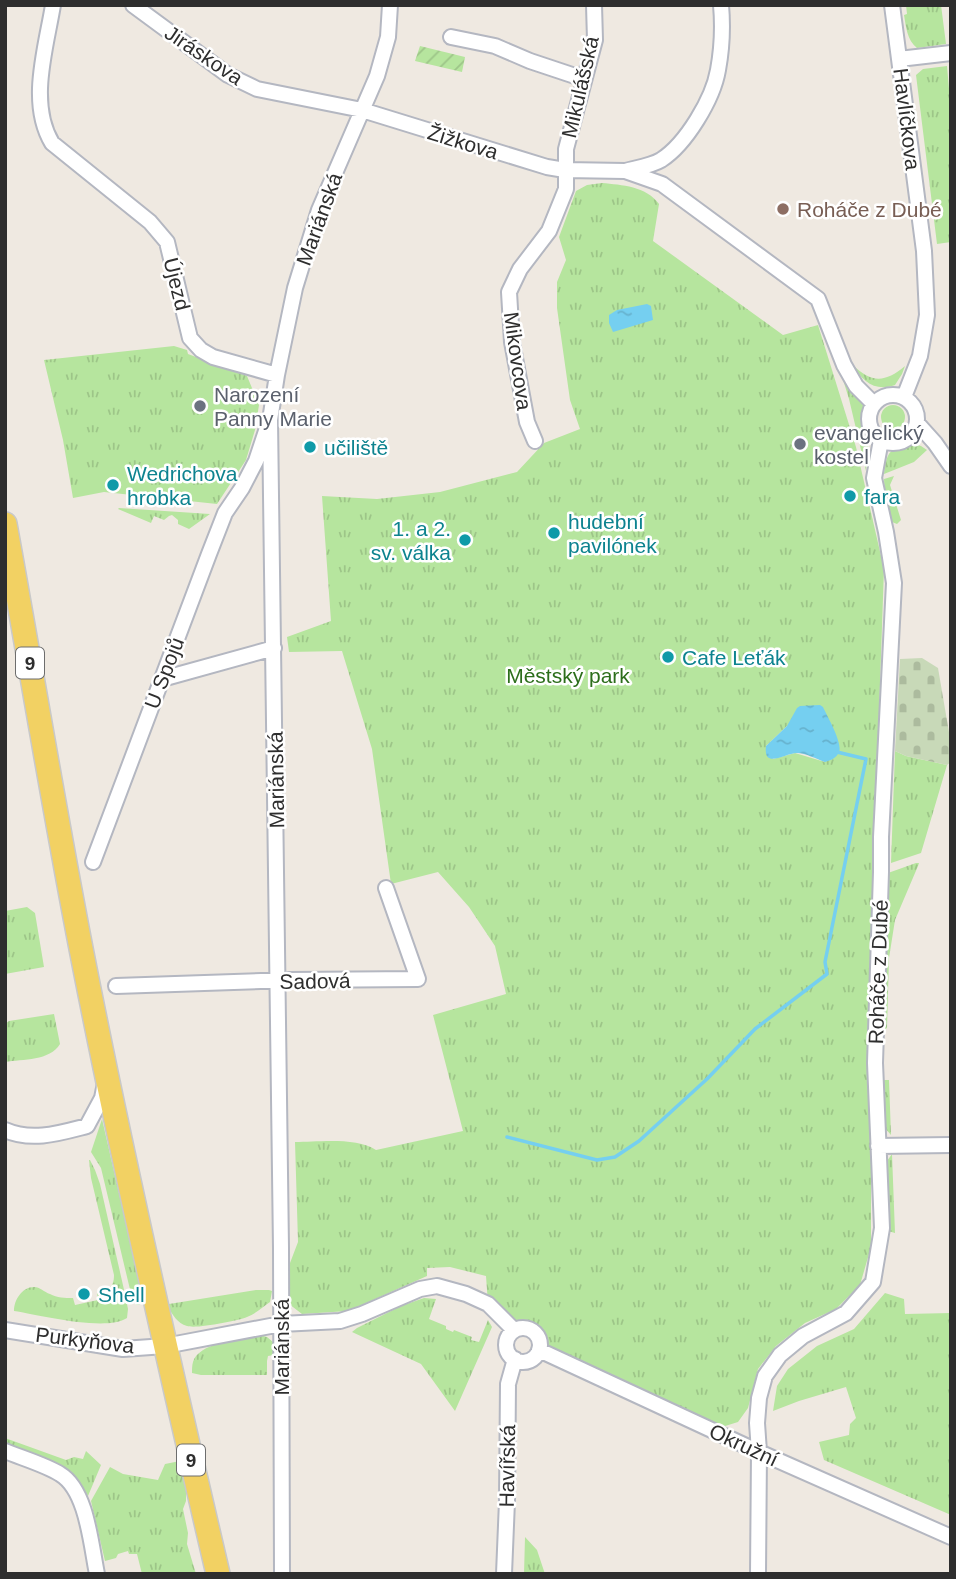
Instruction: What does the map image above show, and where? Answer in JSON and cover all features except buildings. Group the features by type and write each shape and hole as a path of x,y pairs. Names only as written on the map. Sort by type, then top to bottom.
{"main road":[{"name":"9","path":"5,524 106,1075 218,1574"}],"street":[{"name":"Újezd","path":"53,5 40,86 41,116 52,143 150,222 167,242 190,338 201,350 213,356 277,374"},
{"name":"Jiráskova","path":"133,5 228,75 257,89 362,110"},
{"name":"Mariánská","path":"282,1574 282,1260 270,420 295,288 318,210 377,76 388,37 390,5"},
{"name":"Mikulášská","path":"565,170 566,149 595,40 594,5"},
{"path":"565,170 625,171 660,161 680,145 708,97 718,73 723,28 721,5"},
{"name":"Havlíčkova","path":"892,5 924,251 927,315 920,356 904,397"},
{"path":"451,37 495,46 584,79"},
{"path":"899,59 951,53"},
{"name":"Žižkova","path":"362,110 514,158 565,170"},
{"path":"660,161 668,189"},
{"name":"Mikovcova","path":"535,441 527,422 512,342 509,292 520,268 549,231 566,190 565,170"},
{"path":"625,171 662,184 818,299 844,365 856,386 874,404 887,396 898,395 912,403 915,408 917,423 908,438 893,443 881,440"},
{"name":"Roháče z Dubé","path":"758,1574 757,1423 759,1398 765,1376 780,1355 803,1335 846,1313 873,1282 882,1228 875,1063 881,837 894,583 874,478 881,440 869,425 869,415 874,404"},
{"name":"U Spojů","path":"93,862 225,513 256,461 270,420"},
{"path":"917,423 951,466"},
{"path":"908,438 935,443"},
{"path":"162,679 274,648"},
{"name":"Sadová","path":"116,986 418,979 386,888"},
{"path":"10,1132 51,1136 88,1126 102,1098 106,1075"},
{"path":"878,1146 951,1145"},
{"name":"Okružní","path":"165,1346 281,1324 340,1321 420,1289 437,1286 466,1293 488,1304 514,1330 525,1328 534,1332 540,1340 539,1350 951,1537"},
{"name":"Purkyňova","path":"5,1330 123,1349 165,1346"},
{"path":"514,1330 509,1335 507,1349 515,1359 526,1361 539,1350"},
{"name":"Havířská","path":"504,1574 508,1384 515,1359"},
{"path":"5,1451 61,1474 72,1485 80,1498 97,1574"}],"green space":[{"path":"906,5 941,5 946,44 917,48 909,37 905,24"},
{"path":"420,46 465,57 462,72 415,61"},
{"path":"947,66 951,111 951,242 937,244 916,75 923,69"},
{"name":"Městský park","path":"602,183 625,186 641,190 654,198 659,204 653,241 783,335 818,325 856,447 884,569 867,1059 871,1247 860,1285 836,1309 805,1323 776,1346 758,1369 748,1408 738,1422 722,1427 539,1350 534,1332 526,1329 514,1330 488,1304 486,1276 450,1267 427,1268 427,1276 348,1311 302,1314 289,1304 290,1263 298,1242 295,1142 359,1143 376,1150 463,1131 433,1015 506,994 495,946 469,907 438,872 391,884 372,749 342,651 289,652 287,637 331,621 322,496 377,499 440,492 517,472 544,443 580,429 570,400 557,308 557,282 566,260 559,237 576,191 587,185","holes":["787,726 825,762 795,753 773,759 766,746"]},
{"path":"174,346 247,376 259,405 246,460 217,504 104,492 73,498 63,440 44,360"},
{"path":"853,365 866,375 878,379 891,376 905,366 895,385 882,387 865,381"},
{"path":"840,370 863,405 864,421 869,435 866,471 849,399"},
{"path":"893,405 902,408 905,417 902,426 893,429 884,426 881,417 884,408"},
{"path":"911,443 927,450 914,462 884,474 890,452 898,446"},
{"path":"894,476 890,485 901,520 897,524 890,520 885,500 884,479"},
{"path":"119,508 210,514 189,529 178,524 178,520 172,515 164,520 154,516 151,523"},
{"path":"922,658 938,668 951,744 951,762 947,765 895,751 900,659"},
{"path":"895,751 947,765 921,853 891,863"},
{"path":"919,863 895,920 889,958 887,1028 881,1032 888,873"},
{"path":"27,907 35,913 44,967 5,974 5,911"},
{"path":"54,1014 60,1044 56,1050 36,1058 5,1062 5,1024 9,1021"},
{"path":"882,1080 889,1080 891,1135 884,1127"},
{"path":"102,1119 144,1303 137,1305 133,1302 101,1168 91,1152"},
{"path":"892,1154 895,1233 888,1231 885,1166"},
{"path":"89,1160 100,1184 125,1294 127,1318 117,1322 89,1323 14,1311 15,1303 26,1289 34,1287 58,1297 73,1298 75,1305 98,1300 97,1293 112,1286 114,1275"},
{"path":"256,1290 272,1291 270,1302 242,1319 187,1326 178,1321 168,1307 169,1304"},
{"path":"885,1293 904,1299 905,1314 951,1313 951,1515 824,1460 819,1442 849,1435 850,1424 856,1418 846,1387 773,1411 777,1386 788,1369 817,1346 854,1329"},
{"path":"424,1298 436,1299 429,1319 453,1332 454,1330 472,1337 471,1340 479,1342 488,1320 492,1327 455,1411 421,1364 352,1332 401,1306"},
{"path":"260,1335 273,1342 274,1355 268,1356 267,1375 192,1373 193,1362 203,1350 222,1342"},
{"path":"5,1438 66,1460 74,1457 83,1459 86,1451 101,1465 88,1496 81,1484 63,1468 5,1443"},
{"path":"180,1461 186,1480 186,1501 183,1509 188,1533 187,1544 196,1574 142,1574 137,1554 129,1554 128,1551 105,1561 91,1501 110,1467 123,1474 158,1480 165,1464"},
{"path":"525,1537 537,1550 545,1574 524,1574"}],"water":[{"path":"647,304 651,306 653,320 613,332 609,315 617,310"},
{"path":"820,705 837,736 840,748 837,756 825,762 800,753 771,759 768,757 766,746 787,726 797,708"}],"waterway":[{"path":"507,1137 597,1160 615,1157 639,1141 707,1079 755,1029 827,974 825,962 866,759 837,752"}],"place":[{"name":"Roháče z Dubé","path":"783,209"},
{"name":"Narození Panny Marie","path":"200,406"},
{"name":"evangelický kostel","path":"800,444"},
{"name":"učiliště","path":"310,447"},
{"name":"Wedrichova hrobka","path":"113,485"},
{"name":"fara","path":"850,496"},
{"name":"hudební pavilónek","path":"554,533"},
{"name":"1. a 2. sv. válka","path":"465,540"},
{"name":"Cafe Leťák","path":"668,657"},
{"name":"Shell","path":"84,1294"}]}
